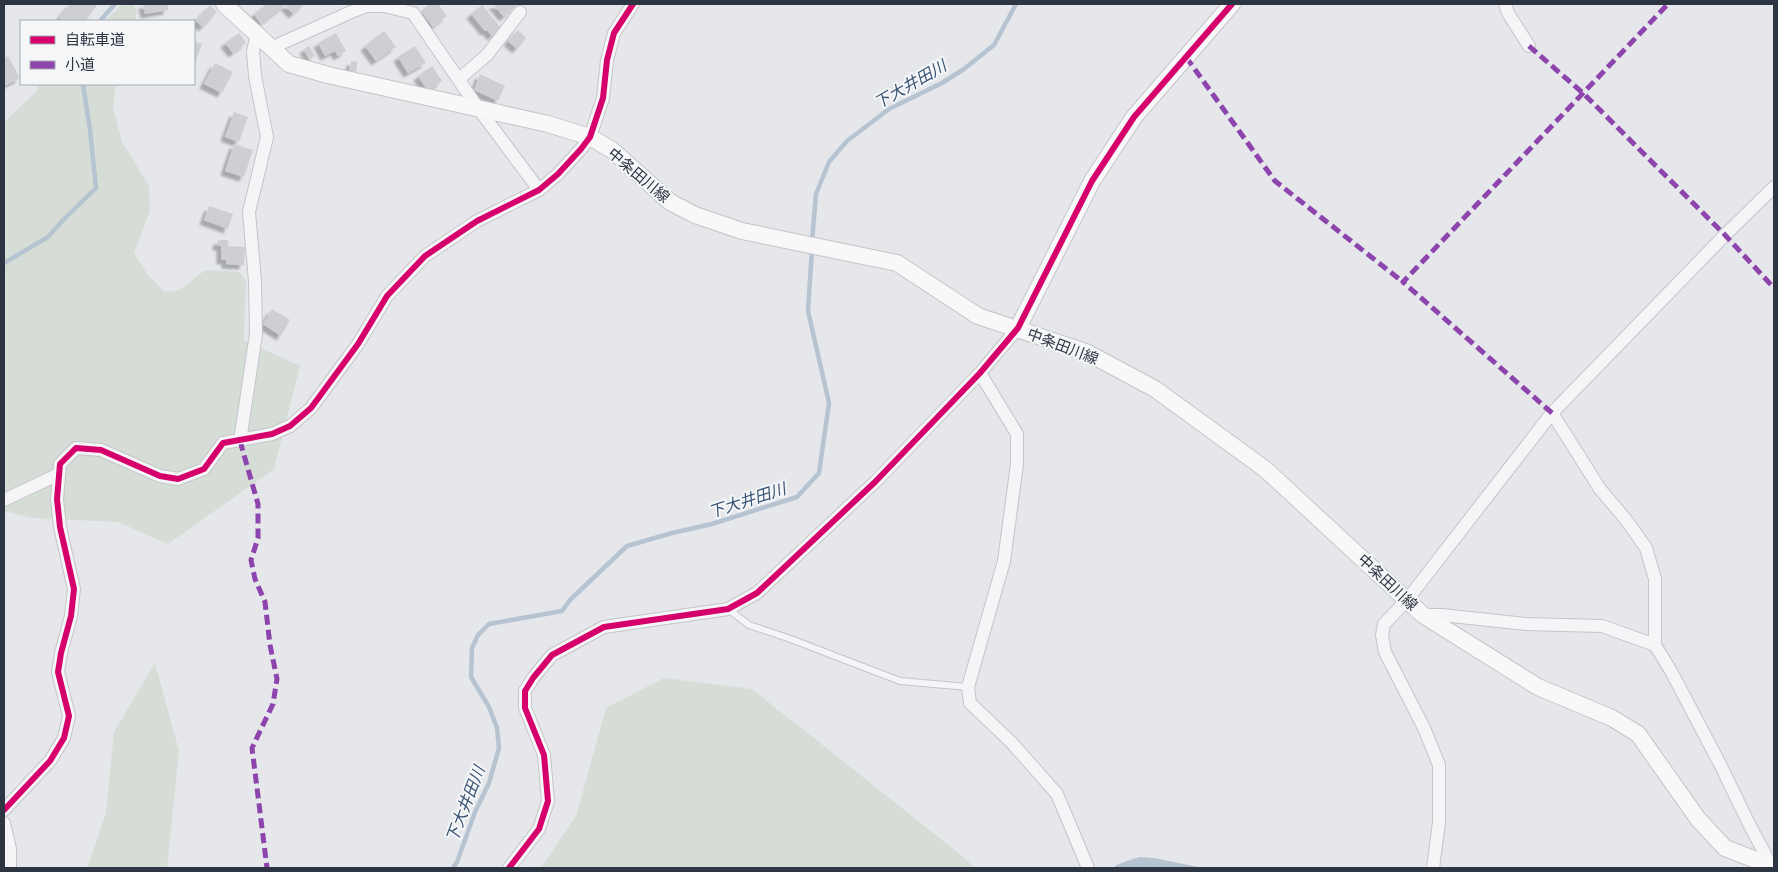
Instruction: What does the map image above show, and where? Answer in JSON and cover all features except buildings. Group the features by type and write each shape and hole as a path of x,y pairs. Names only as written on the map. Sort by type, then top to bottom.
{"main road":[{"name":"中条田川線","path":"224,4 289,64 328,75 573,130 590,137 612,150 670,202 695,215 742,231 897,263 978,316 1086,352 1155,389 1265,470 1423,615 1538,687 1612,718 1638,734 1698,819 1724,848 1773,867"},
{"path":"1018,328 1092,181 1134,117 1232,4"}],"street":[{"path":"4,810 50,761 64,738 69,716 58,672 60,653 71,616 74,589 60,527 57,499 60,464 76,448 101,450 160,476 178,479 204,469 223,443 272,434 290,426 311,408 358,344 387,296 425,256 477,221 539,190 558,174 582,149 590,137 603,98 607,60 614,33 633,4"},
{"path":"1505,4 1508,13 1529,46"},
{"path":"271,48 367,6 384,6 413,13 478,108 539,190"},
{"path":"459,79 487,55 520,12"},
{"path":"240,440 256,334 255,281 249,212 267,137 255,76 253,51 257,35"},
{"path":"1433,868 1439,822 1440,765 1424,728 1384,652 1382,635 1384,624 1407,600 1552,413 1774,187"},
{"path":"509,868 538,829 548,801 544,755 525,708 525,691 552,655 604,627 728,608 757,593 875,482 980,373 1018,328"},
{"path":"980,373 1017,434 1017,464 1004,561 968,687 970,703 1011,742 1057,794 1088,868"},
{"path":"1552,413 1600,490 1627,521 1646,548 1655,579 1655,645 1690,707 1749,824 1773,867"},
{"path":"4,500 58,474"},
{"path":"1423,615 1442,615 1526,624 1602,626 1655,645"},
{"path":"4,823 10,849 10,868"}],"lane":[{"path":"728,608 749,625 900,681 968,687"}],"shaded area":[{"path":"123,4 132,4 137,10 135,20 105,20"},
{"path":"38,85 116,85 113,107 122,142 149,186 150,211 134,253 148,275 165,292 180,290 205,270 239,272 246,280 244,340 300,366 274,469 168,544 118,522 32,518 4,511 4,122 36,92"},
{"path":"155,663 179,751 167,868 87,868 106,813 114,732"},
{"path":"664,678 752,689 975,868 541,868 576,816 606,708"}],"water":[{"path":"1139,857 1154,858 1203,868 1115,868 1116,865"}],"waterway":[{"path":"101,20 115,4"},
{"name":"下大井田川","path":"812,241 816,194 829,162 847,141 889,109 942,83 964,69 994,45 1016,4"},
{"path":"4,263 48,237 96,188 83,85"},
{"name":"下大井田川","path":"453,868 457,862 475,812 489,783 499,748 497,728 489,707 471,677 472,648 478,635 489,624 562,611 570,600 627,546 712,524 797,497 819,473 829,403 808,311 812,249"}],"marked path":[{"path":"1552,413 1403,282 1668,4"},
{"path":"1529,46 1584,94 1725,235 1774,288"},
{"path":"1186,57 1275,181 1403,282"},
{"path":"240,441 258,504 258,538 251,560 255,579 265,602 270,645 277,679 273,704 252,748 267,868"}],"cycle path":[{"path":"4,810 50,761 64,738 69,716 58,672 71,616 74,589 60,527 57,499 60,464 76,448 101,450 160,476 178,479 204,469 223,443 272,434 290,426 311,408 358,344 387,296 425,256 477,221 539,190 558,174 581,149 590,137 603,98 607,60 614,33 633,4"},
{"path":"509,868 539,829 548,801 544,755 525,708 525,691 552,655 604,627 728,609 757,593 875,482 980,373 1018,328 1092,181 1134,117 1232,4"}]}
